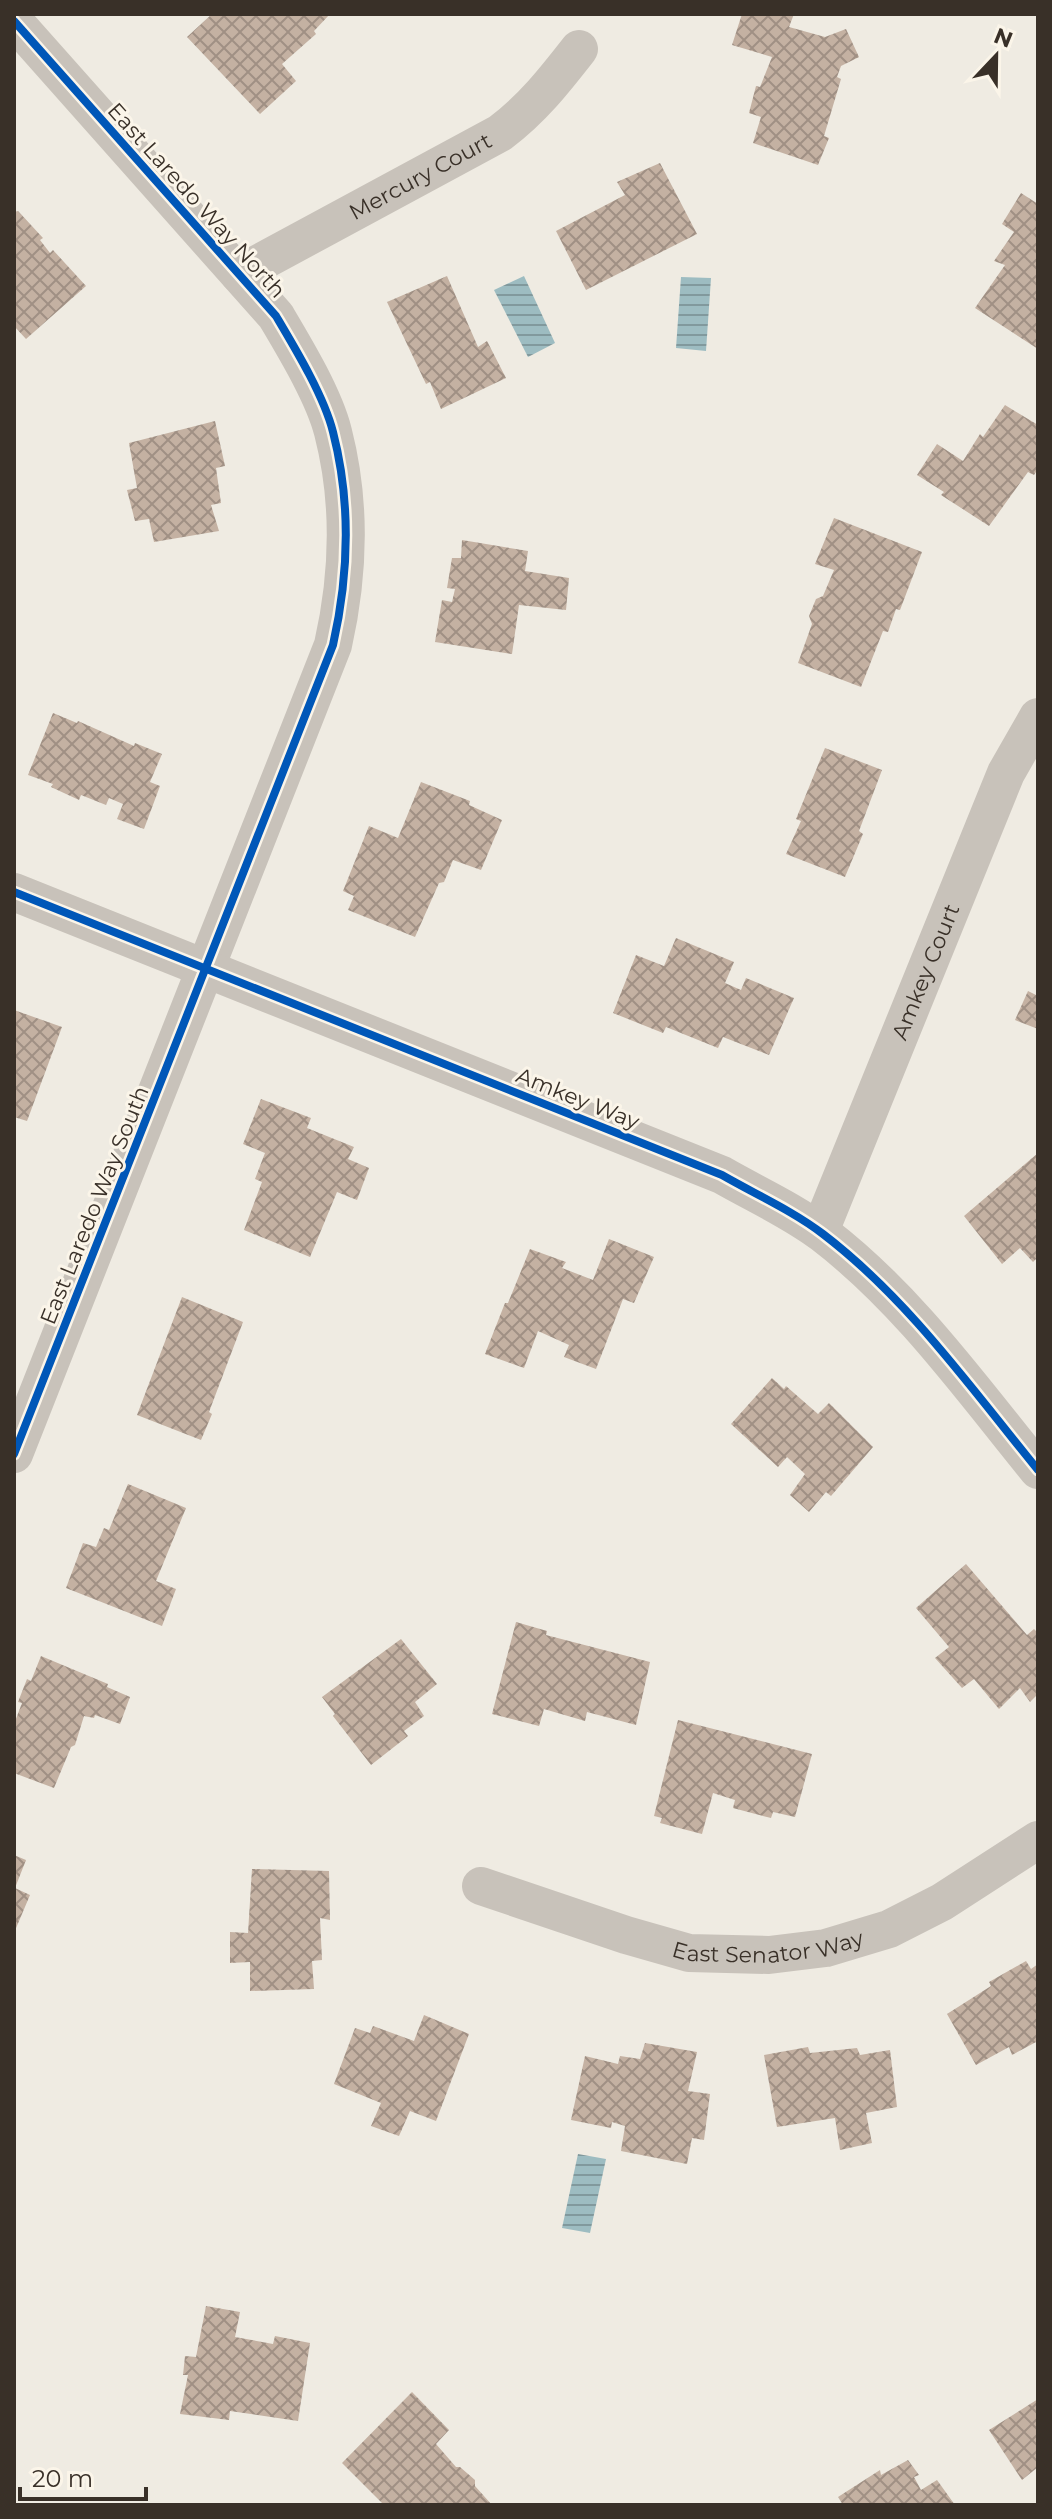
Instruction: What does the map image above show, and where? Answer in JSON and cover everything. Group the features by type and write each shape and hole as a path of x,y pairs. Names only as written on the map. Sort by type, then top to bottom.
{"street":[{"name":"East Laredo Way North","path":"14,21 276,316 297,351 332,429 342,474 347,551 343,601 333,645 208,969"},
{"name":"Mercury Court","path":"239,274 500,133 543,96 579,49"},
{"name":"Amkey Court","path":"820,1231 1006,773 1038,717"},
{"name":"Amkey Way","path":"14,892 722,1175 820,1231 861,1264 914,1318 1038,1470"},
{"name":"East Laredo Way South","path":"14,1454 208,969"},
{"name":"East Senator Way","path":"481,1886 689,1953 769,1955 826,1948 889,1929 942,1902 1038,1840"}],"water":[{"path":"524,276 555,343 528,357 494,290"},
{"path":"681,277 711,278 706,351 676,348"},
{"path":"578,2154 606,2159 590,2233 562,2228"}],"building":[{"path":"212,14 330,14 314,31 316,34 282,64 296,81 260,114 187,37"},
{"path":"742,14 794,14 789,27 825,37 846,29 859,57 841,66 837,77 841,79 824,136 829,138 818,165 753,143 761,117 749,113 756,86 760,87 772,57 732,45"},
{"path":"660,163 697,234 586,290 556,231 625,195 617,182"},
{"path":"1021,193 1038,204 1038,349 975,308 1005,265 994,261 1014,232 1002,224"},
{"path":"18,211 43,238 40,240 50,253 53,250 86,286 26,339 14,326 14,212"},
{"path":"447,276 478,347 487,341 506,378 441,409 387,302"},
{"path":"1005,405 1038,425 1038,469 1034,475 1028,472 989,526 941,495 944,492 917,475 937,444 963,461 980,434 983,437"},
{"path":"215,421 225,466 216,468 221,503 211,505 219,531 154,542 149,519 135,521 127,490 137,488 129,443"},
{"path":"834,518 922,552 900,610 896,609 888,632 883,631 861,687 798,663 812,624 809,616 816,599 823,596 834,570 815,564"},
{"path":"462,540 528,551 525,571 569,578 566,610 519,605 512,654 435,642 442,600 452,602 455,589 447,588 452,558 461,558"},
{"path":"53,713 162,754 150,782 160,786 144,829 117,819 123,804 109,798 106,805 81,795 79,800 51,787 53,784 28,775"},
{"path":"825,748 882,770 859,831 863,834 845,877 786,854 801,821 796,819"},
{"path":"421,782 470,801 469,805 502,820 481,870 453,860 415,937 348,910 354,896 343,891 369,826 398,838"},
{"path":"676,938 734,962 725,983 741,990 746,978 794,998 769,1055 723,1037 718,1048 666,1027 663,1033 613,1013 636,955 664,966"},
{"path":"1028,991 1038,996 1038,1029 1015,1020"},
{"path":"14,1010 62,1027 27,1121 14,1117"},
{"path":"261,1099 311,1118 307,1128 354,1147 348,1159 369,1168 357,1200 337,1192 310,1257 244,1230 262,1182 255,1179 265,1153 243,1144"},
{"path":"1038,1153 1038,1257 1033,1262 1020,1248 1002,1264 964,1216"},
{"path":"609,1239 654,1257 634,1303 623,1299 596,1369 564,1357 569,1345 538,1331 524,1368 485,1354 530,1249 566,1262 562,1268 593,1280"},
{"path":"182,1297 243,1322 201,1440 137,1415"},
{"path":"772,1378 818,1414 829,1403 873,1447 831,1496 826,1492 809,1512 790,1495 805,1474 787,1457 778,1467 731,1424"},
{"path":"128,1484 186,1508 156,1581 176,1589 162,1626 66,1588 83,1543 96,1547 104,1528 109,1530"},
{"path":"966,1564 1027,1635 1034,1629 1038,1633 1038,1694 1030,1702 1020,1688 999,1709 974,1679 962,1688 935,1658 949,1647 916,1608"},
{"path":"516,1622 547,1631 546,1635 650,1662 636,1725 587,1712 585,1721 544,1709 539,1726 492,1714"},
{"path":"401,1639 437,1684 415,1702 424,1716 404,1731 408,1736 371,1765 322,1697"},
{"path":"41,1656 108,1684 107,1687 130,1697 120,1724 95,1715 94,1718 84,1716 75,1745 71,1747 54,1788 14,1773 14,1724 22,1703 18,1702"},
{"path":"678,1720 812,1754 795,1817 773,1812 771,1818 733,1808 735,1800 713,1793 702,1834 660,1823 662,1818 654,1816"},
{"path":"14,1855 26,1860 15,1888 30,1895 14,1933"},
{"path":"252,1869 329,1871 330,1920 320,1918 322,1960 312,1961 314,1989 250,1991 250,1962 230,1963 230,1932 248,1933"},
{"path":"1026,1961 1031,1969 1038,1964 1038,2041 1012,2055 1009,2047 976,2065 947,2014 991,1986 989,1982"},
{"path":"424,2015 469,2034 436,2121 410,2111 399,2136 371,2126 381,2103 334,2084 355,2028 370,2033 373,2026 414,2041"},
{"path":"645,2043 697,2052 688,2091 710,2094 704,2140 692,2138 687,2164 621,2151 625,2126 612,2122 611,2128 571,2120 585,2056 618,2064 620,2056 640,2059"},
{"path":"808,2047 810,2053 857,2048 860,2055 890,2050 897,2107 866,2113 872,2143 840,2150 835,2118 777,2127 764,2055"},
{"path":"206,2306 240,2312 235,2337 273,2344 275,2336 310,2343 298,2421 230,2411 229,2420 180,2414 188,2375 183,2375 185,2356 196,2357"},
{"path":"412,2392 449,2430 436,2444 456,2467 475,2480 475,2486 492,2505 384,2505 342,2463"},
{"path":"1038,2399 1038,2467 1022,2480 989,2430"},
{"path":"908,2460 919,2475 914,2477 921,2490 937,2480 955,2505 843,2505 838,2497 880,2470 881,2475"}],"cycle path":[{"path":"14,21 276,316 308,372 329,418 343,485 346,538 342,592 333,645 14,1454"},
{"path":"14,892 722,1175 787,1210 854,1259 911,1316 1038,1470"}]}
